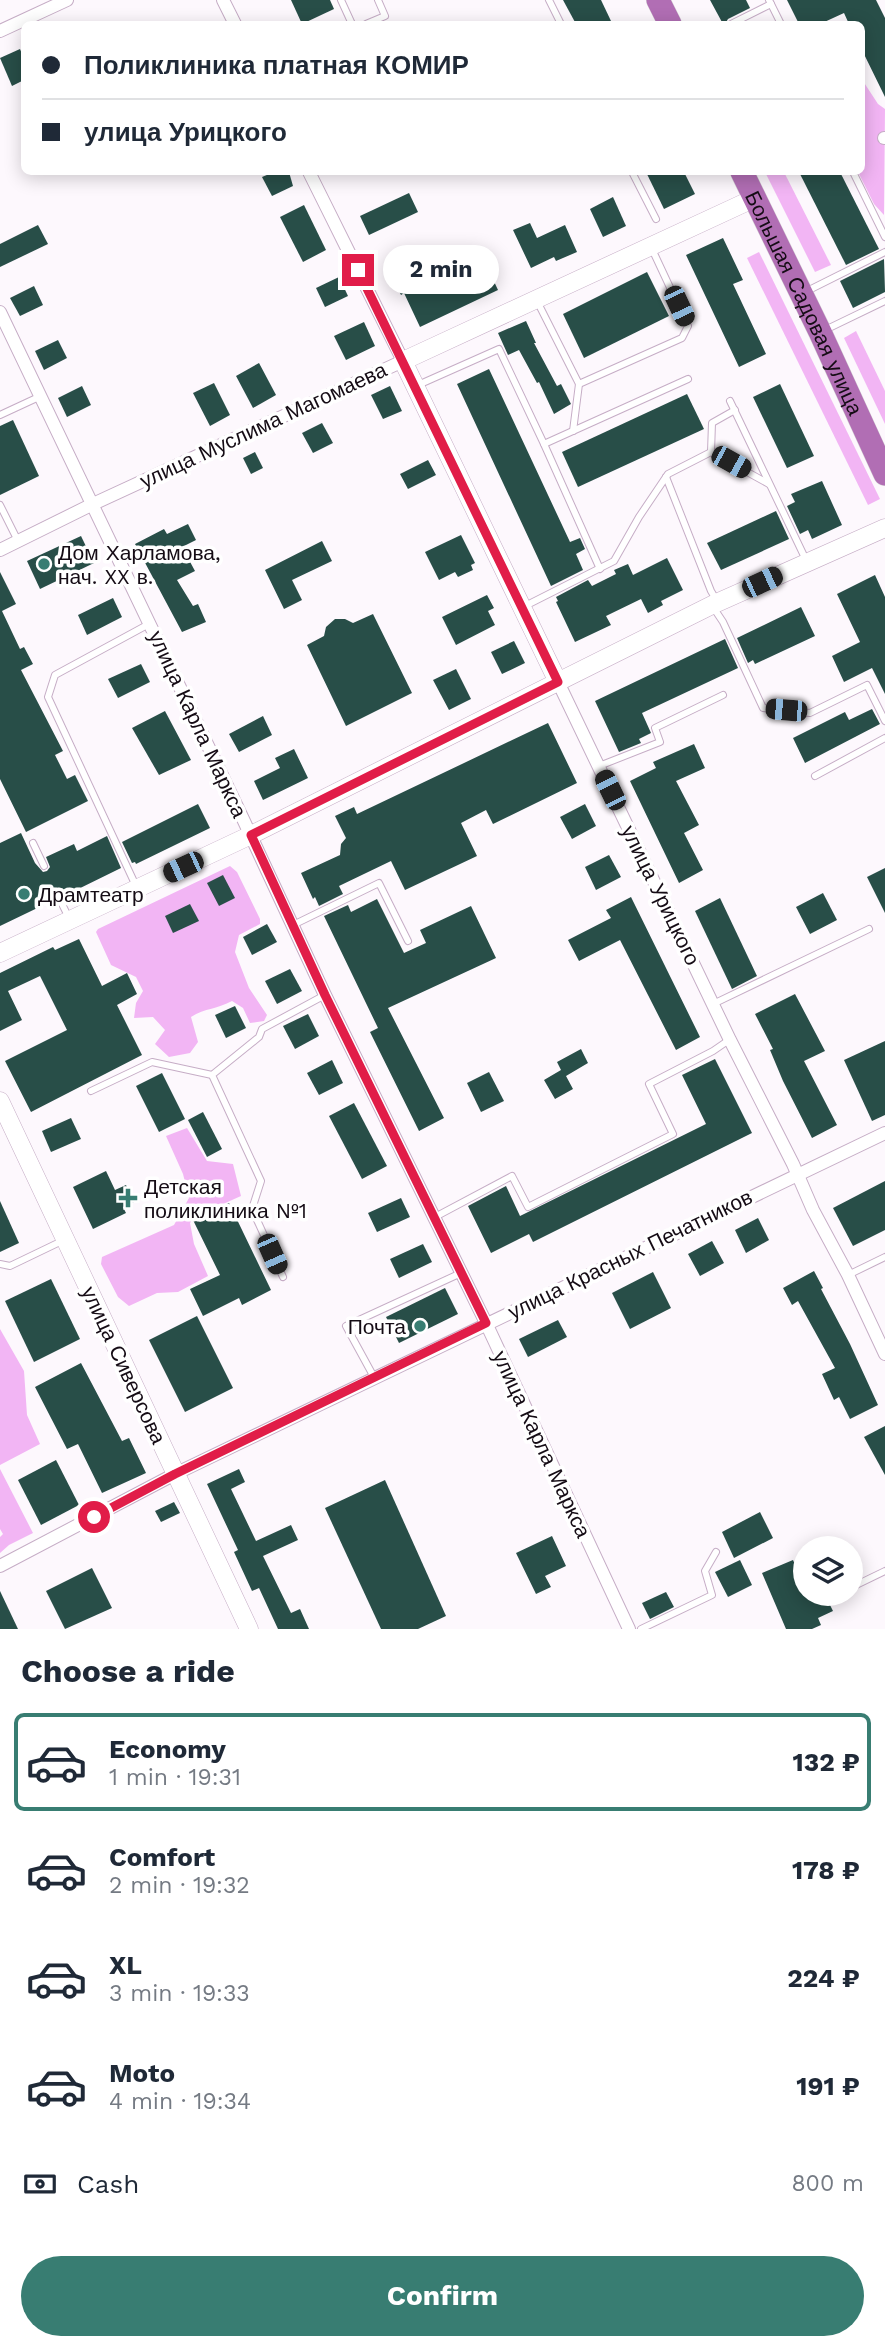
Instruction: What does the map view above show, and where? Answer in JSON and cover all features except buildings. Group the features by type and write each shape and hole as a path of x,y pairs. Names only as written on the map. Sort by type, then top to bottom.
{"highway":[{"path":"658,0 668,21"},
{"name":"Большая Садовая улица","path":"744,175 885,474"}],"street":[{"path":"21,21 66,0"},
{"path":"223,0 234,21"},
{"path":"0,31 21,21"},
{"name":"улица Урицкого","path":"310,175 403,360 730,1040 885,1354"},
{"name":"улица Муслима Магомаева","path":"0,550 93,504 755,198"},
{"name":"улица Карла Маркса","path":"0,313 325,995 486,1323 629,1629"},
{"path":"0,953 251,835 715,604 806,561 885,528"},
{"name":"улица Сиверсова","path":"0,1102 249,1629"},
{"name":"улица Красных Печатников","path":"0,1566 175,1474 885,1133"}],"lane":[{"path":"341,0 351,21"},
{"path":"373,21 385,16 378,0"},
{"path":"549,0 560,21"},
{"path":"736,21 770,2 779,21"},
{"path":"634,175 656,219"},
{"path":"854,175 885,237"},
{"path":"579,384 682,338 688,327 650,246"},
{"path":"802,294 885,253"},
{"path":"536,299 579,384 573,431"},
{"path":"820,332 885,302"},
{"path":"415,386 499,349 600,569"},
{"path":"544,444 688,379"},
{"path":"0,415 41,396"},
{"path":"730,401 806,561"},
{"path":"711,452 712,423 735,410"},
{"path":"521,608 614,561 666,477 711,452"},
{"path":"711,452 769,484"},
{"path":"666,477 715,604 763,708 810,713 867,685 885,721"},
{"path":"0,505 18,541"},
{"path":"137,888 48,697 55,675 150,624"},
{"path":"599,767 660,742 655,729 723,695"},
{"path":"815,776 885,738"},
{"path":"33,843 44,866"},
{"path":"293,925 379,883 408,941"},
{"path":"59,898 70,919"},
{"path":"713,1004 869,929"},
{"path":"91,1091 152,1062 212,1074 259,1037 262,1029 325,995"},
{"path":"433,1218 512,1176 528,1208 673,1134 649,1084 730,1040"},
{"path":"212,1074 261,1181 252,1209 283,1277"},
{"path":"0,1264 10,1266 65,1239"},
{"path":"848,1275 885,1257"},
{"path":"375,1379 346,1325 461,1273"},
{"path":"641,1629 712,1595 705,1571 716,1552"},
{"path":"863,1581 885,1570"}],"shaded area":[{"path":"865,84 878,104 885,109 884,215 874,204 860,175 865,175"},
{"path":"766,175 786,175 831,265 815,272"},
{"path":"759,252 880,499 868,505 747,258"},
{"path":"856,331 885,391 885,424 844,338"},
{"path":"230,866 237,872 260,919 260,924 239,935 235,952 249,988 267,1015 264,1021 250,1023 243,1008 232,1001 201,1012 191,1017 198,1042 190,1053 169,1057 155,1044 165,1030 153,1017 134,1018 136,1003 143,991 136,977 111,965 96,932"},
{"path":"187,1128 207,1161 233,1164 241,1196 194,1217 190,1223 194,1244 208,1276 178,1292 157,1293 129,1306 118,1297 101,1264 102,1257 174,1225 189,1198 183,1174 166,1136"},
{"path":"0,1329 24,1371 27,1415 40,1444 0,1465"},
{"path":"0,1469 33,1533 9,1545 0,1553 0,1537 3,1534 0,1529"}],"place":[{"name":"Дом Харламова, нач. XX в.","path":"44,564"},
{"name":"Драмтеатр","path":"24,894"},
{"name":"Детская поликлиника №1","path":"128,1198"},
{"name":"Почта","path":"420,1326"}],"route":[{"path":"94,1517 175,1474 486,1323 325,995 251,835 558,682 358,270"}]}
